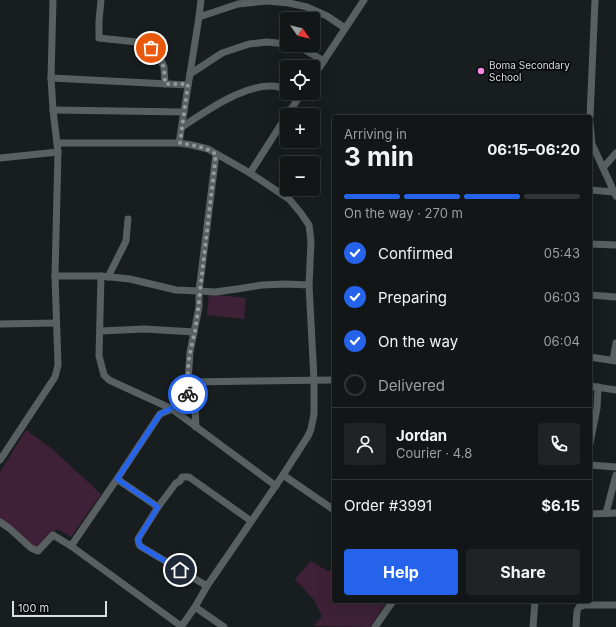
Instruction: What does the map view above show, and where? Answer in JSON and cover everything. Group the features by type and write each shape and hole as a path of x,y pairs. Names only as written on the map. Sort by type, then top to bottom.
{"street":[{"path":"0,460 55,378 58,365 55,276 58,152 51,78 53,0"},
{"path":"101,0 98,32 99,38 146,43 161,60 164,67 165,84"},
{"path":"180,143 201,0"},
{"path":"320,66 364,0"},
{"path":"590,115 595,0"},
{"path":"199,17 238,4 267,1 289,3 306,7 327,16 346,28"},
{"path":"190,74 222,53 249,44 267,42 280,44"},
{"path":"308,52 324,61"},
{"path":"51,78 188,84"},
{"path":"182,127 228,98 247,90 268,86 280,88"},
{"path":"53,110 184,112"},
{"path":"250,172 280,126"},
{"path":"0,522 31,548 38,551 53,535 71,546 181,627 207,586 276,486 311,429 314,414 314,380 309,285 311,242 309,225 289,199 250,172 208,149 192,144 57,143"},
{"path":"592,144 615,194"},
{"path":"0,158 58,152"},
{"path":"603,168 616,153"},
{"path":"196,427 194,396 188,382 190,352 199,306 216,154"},
{"path":"592,190 615,194"},
{"path":"128,219 126,241 105,277 99,356 104,375 109,380 172,409 276,486"},
{"path":"592,244 616,246"},
{"path":"55,276 130,279 176,290 215,292 262,285 309,285"},
{"path":"592,295 616,297"},
{"path":"0,324 56,323"},
{"path":"100,331 145,328 194,332"},
{"path":"592,357 614,361 616,343"},
{"path":"188,382 332,380"},
{"path":"592,386 616,390"},
{"path":"592,433 597,408 598,387"},
{"path":"71,546 160,414 178,405 184,400 191,390"},
{"path":"592,465 616,467"},
{"path":"606,513 616,475"},
{"path":"282,476 332,509"},
{"path":"207,586 140,546 138,539 158,507 182,477 189,477 251,521"},
{"path":"117,479 158,507"},
{"path":"592,514 616,513"},
{"path":"375,627 392,603"},
{"path":"533,627 535,603"},
{"path":"576,627 577,612 580,607 585,605 616,605"},
{"path":"195,607 224,627"}],"shaded area":[{"path":"209,294 246,298 244,319 207,315"},
{"path":"26,430 51,448 101,494 71,537 57,529 36,548 0,520 0,472"},
{"path":"311,561 327,571 332,570 332,603 386,603 370,627 314,626 322,616 315,601 295,579"}],"way so far":[{"path":"151,48 161,60 164,67 165,84 188,84 180,143 192,144 208,149 216,154 199,306 190,352 188,382 191,390 188,394"}],"place":[{"name":"Boma Secondary School","path":"481,71"}],"route":[{"path":"180,570 140,546 138,539 158,507 117,479 160,414 178,405 188,394"}]}
